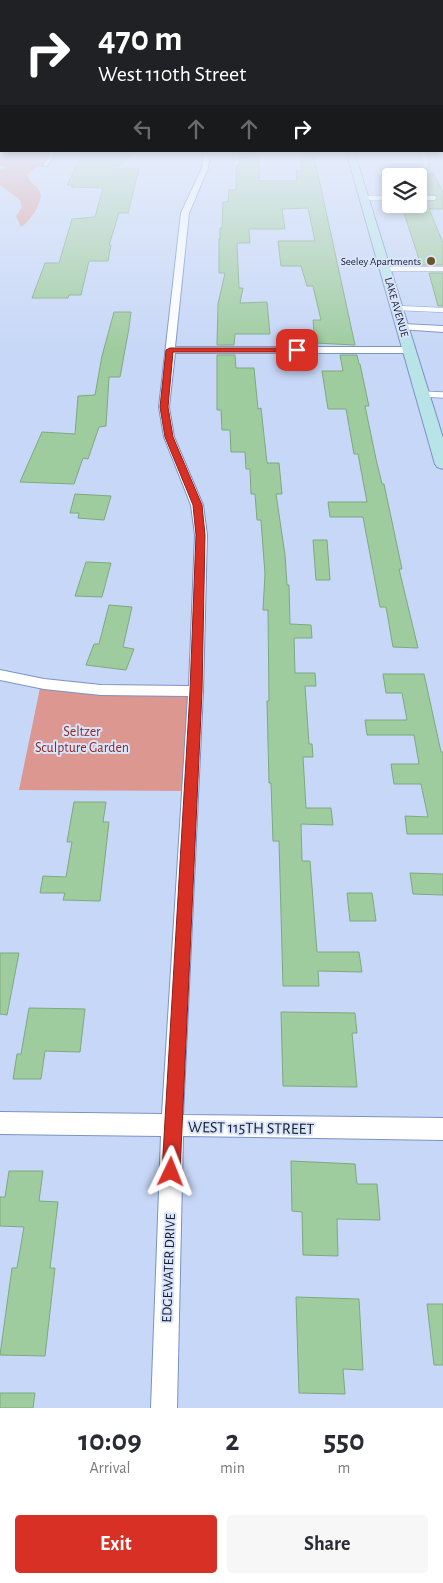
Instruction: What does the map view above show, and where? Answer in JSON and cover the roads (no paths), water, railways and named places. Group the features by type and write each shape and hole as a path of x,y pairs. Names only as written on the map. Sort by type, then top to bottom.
{"street":[{"name":"EDGEWATER DRIVE","path":"164,1408 172,1126 196,691 201,535 197,505 169,437 164,407 185,217"},
{"name":"LAKE AVENUE","path":"370,217 422,394 439,435 443,464"},
{"path":"403,327 443,329"},
{"path":"170,350 409,350"},
{"path":"0,675 44,684 101,690 196,691"},
{"name":"WEST 115TH STREET","path":"0,1123 443,1129"}],"lane":[{"path":"386,269 443,270"},
{"path":"398,308 443,310"},
{"path":"422,394 443,395"}],"place":[{"name":"Seeley Apartments","path":"431,261"}],"park label":[{"name":"Seltzer Sculpture Garden","path":"82,740"}]}
